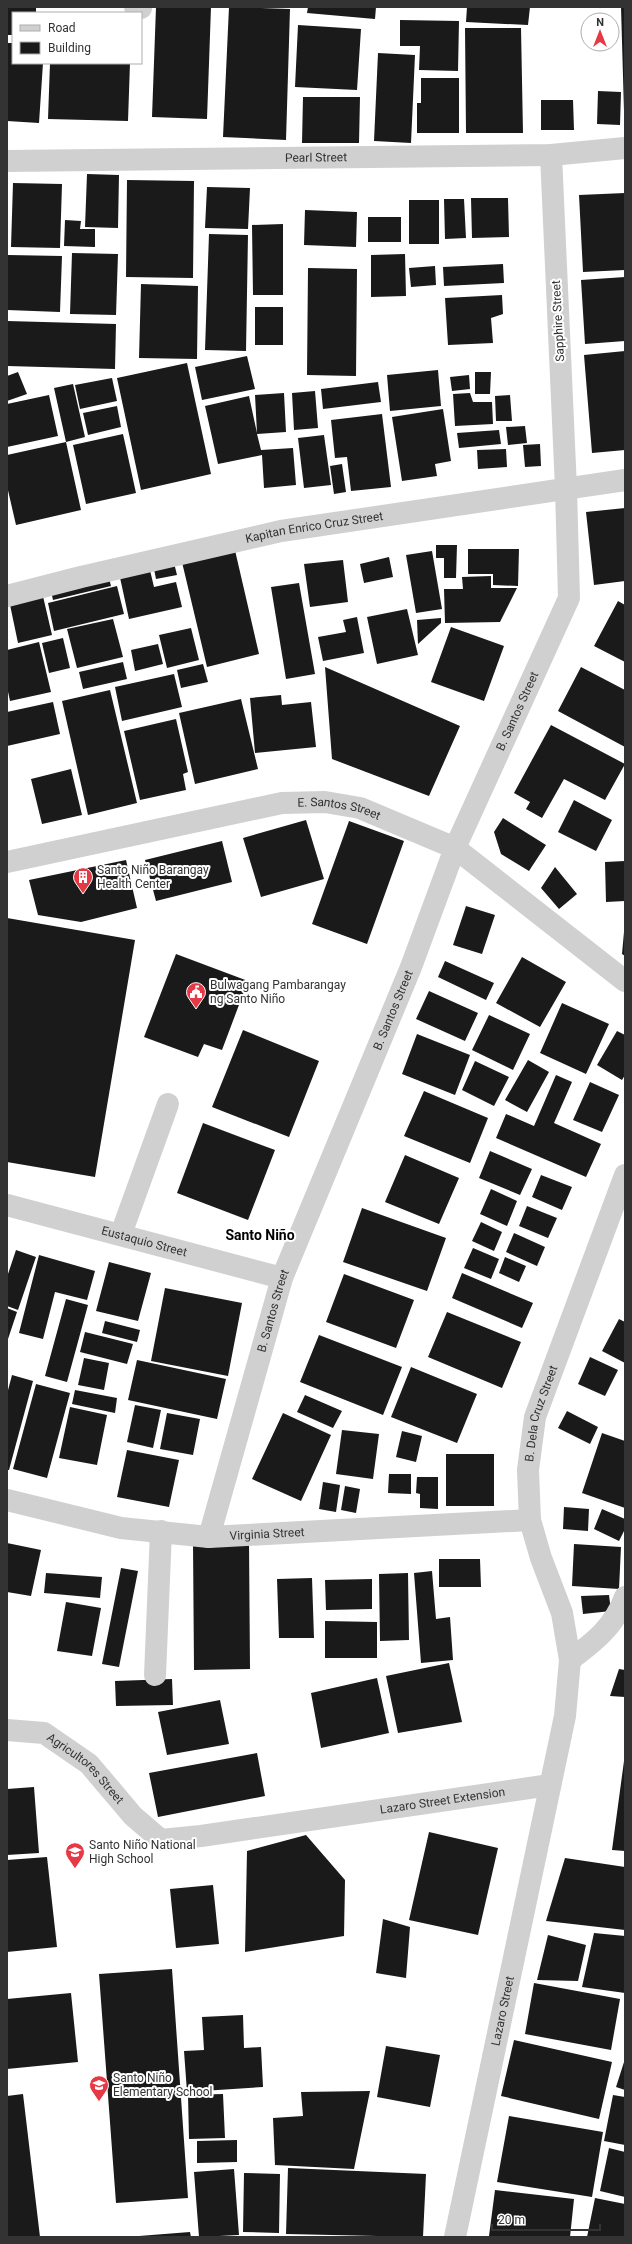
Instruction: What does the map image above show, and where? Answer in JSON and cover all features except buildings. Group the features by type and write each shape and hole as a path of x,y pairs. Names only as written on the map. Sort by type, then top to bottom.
{"street":[{"path":"135,7 141,8"},
{"name":"Pearl Street","path":"7,161 551,155 625,148"},
{"name":"Sapphire Street","path":"551,155 566,488"},
{"name":"Kapitan Enrico Cruz Street","path":"7,596 81,577 281,531 625,480"},
{"name":"B. Santos Street","path":"209,1537 282,1278 411,967 454,848 569,598 566,488"},
{"name":"E. Santos Street","path":"7,862 282,803 325,802 360,808 454,848 625,981"},
{"path":"122,1234 168,1104"},
{"name":"B. Dela Cruz Street","path":"570,1660 562,1613 541,1558 530,1520 528,1470 536,1417 625,1175"},
{"name":"Eustaquio Street","path":"7,1205 122,1234 282,1278"},
{"name":"Virginia Street","path":"7,1500 122,1528 209,1537 530,1520"},
{"path":"155,1675 160,1531"},
{"path":"550,1785 565,1716 570,1660 597,1640 619,1614 625,1597"},
{"name":"Agricultores Street","path":"7,1730 44,1733 89,1764 133,1816"},
{"name":"Lazaro Street Extension","path":"133,1816 160,1840 201,1836 550,1785"},
{"name":"Lazaro Street","path":"455,2237 550,1785"}],"place":[{"name":"Santo Niño Barangay Health Center","path":"83,894"},
{"name":"Bulwagang Pambarangay ng Santo Niño","path":"196,1009"},
{"name":"Santo Niño National High School","path":"75,1869"},
{"name":"Santo Niño Elementary School","path":"99,2102"}],"district":[{"name":"Santo Niño","path":"260,1235"}]}
